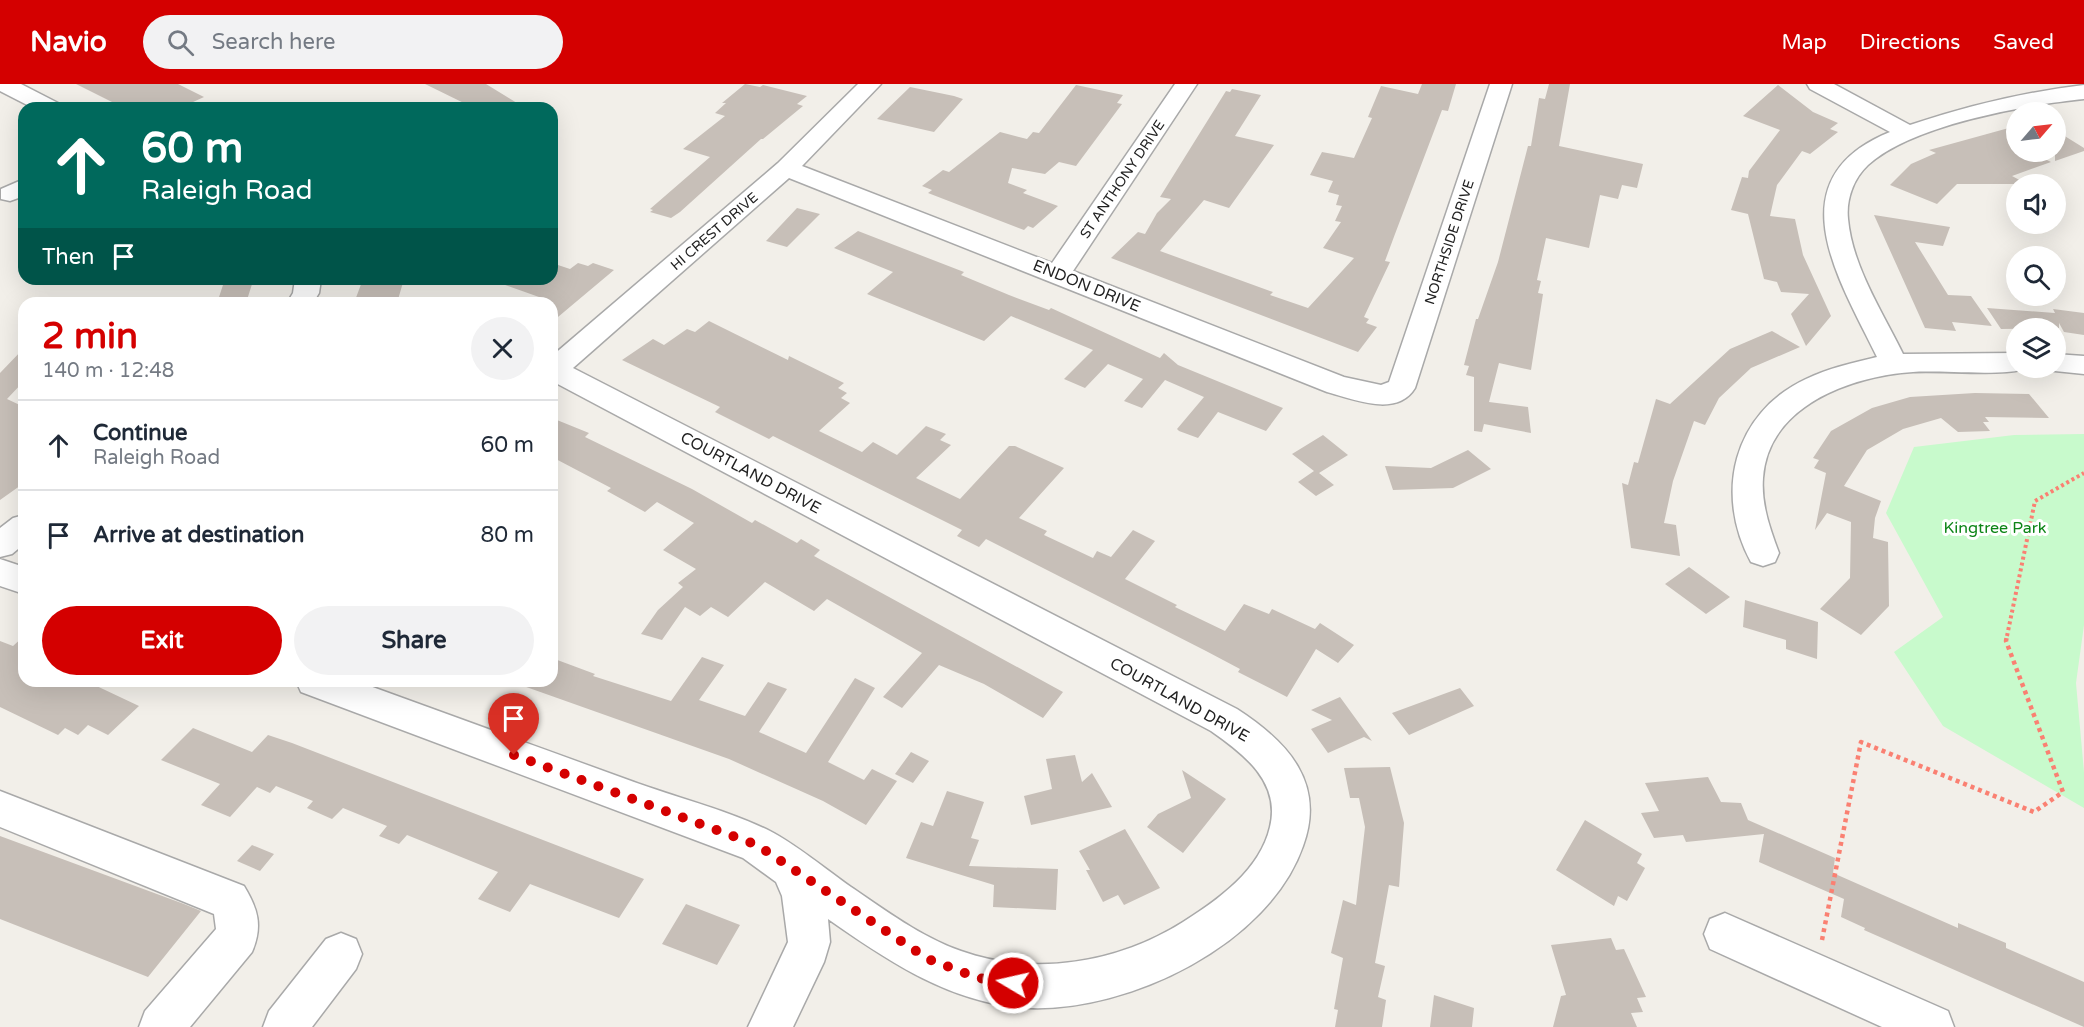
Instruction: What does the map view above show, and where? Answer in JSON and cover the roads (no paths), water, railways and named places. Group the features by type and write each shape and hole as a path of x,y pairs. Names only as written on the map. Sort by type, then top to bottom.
{"street":[{"path":"4,84 38,102"},
{"name":"HI CREST DRIVE","path":"558,366 786,168 870,84"},
{"name":"ST ANTHONY DRIVE","path":"1058,274 1185,84"},
{"name":"NORTHSIDE DRIVE","path":"1390,394 1401,388 1501,84"},
{"path":"1818,84 1907,132"},
{"path":"1894,364 1846,258 1835,216 1840,186 1854,166 1886,141 1907,132 1995,106 2084,92"},
{"name":"ENDON DRIVE","path":"786,168 1337,385 1374,395 1390,394"},
{"path":"1763,553 1745,495 1746,479 1760,438 1773,418 1793,398 1815,385 1867,368 1894,364 2006,362"},
{"path":"2066,364 2084,365"},
{"name":"COURTLAND DRIVE","path":"330,687 757,845 928,959 978,978 1030,986 1076,984 1127,970 1185,945 1226,919 1268,878 1287,849 1292,818 1291,794 1280,771 1257,743 1224,720 558,373"},
{"path":"0,545 18,532"},
{"path":"0,572 18,580"},
{"path":"0,809 229,900 238,915 237,937 161,1027"},
{"path":"770,1027 802,962 808,942 802,895 790,869"},
{"path":"1725,934 1932,1027"},
{"path":"285,1027 341,954"}],"park label":[{"name":"Kingtree Park","path":"1995,527"}]}
